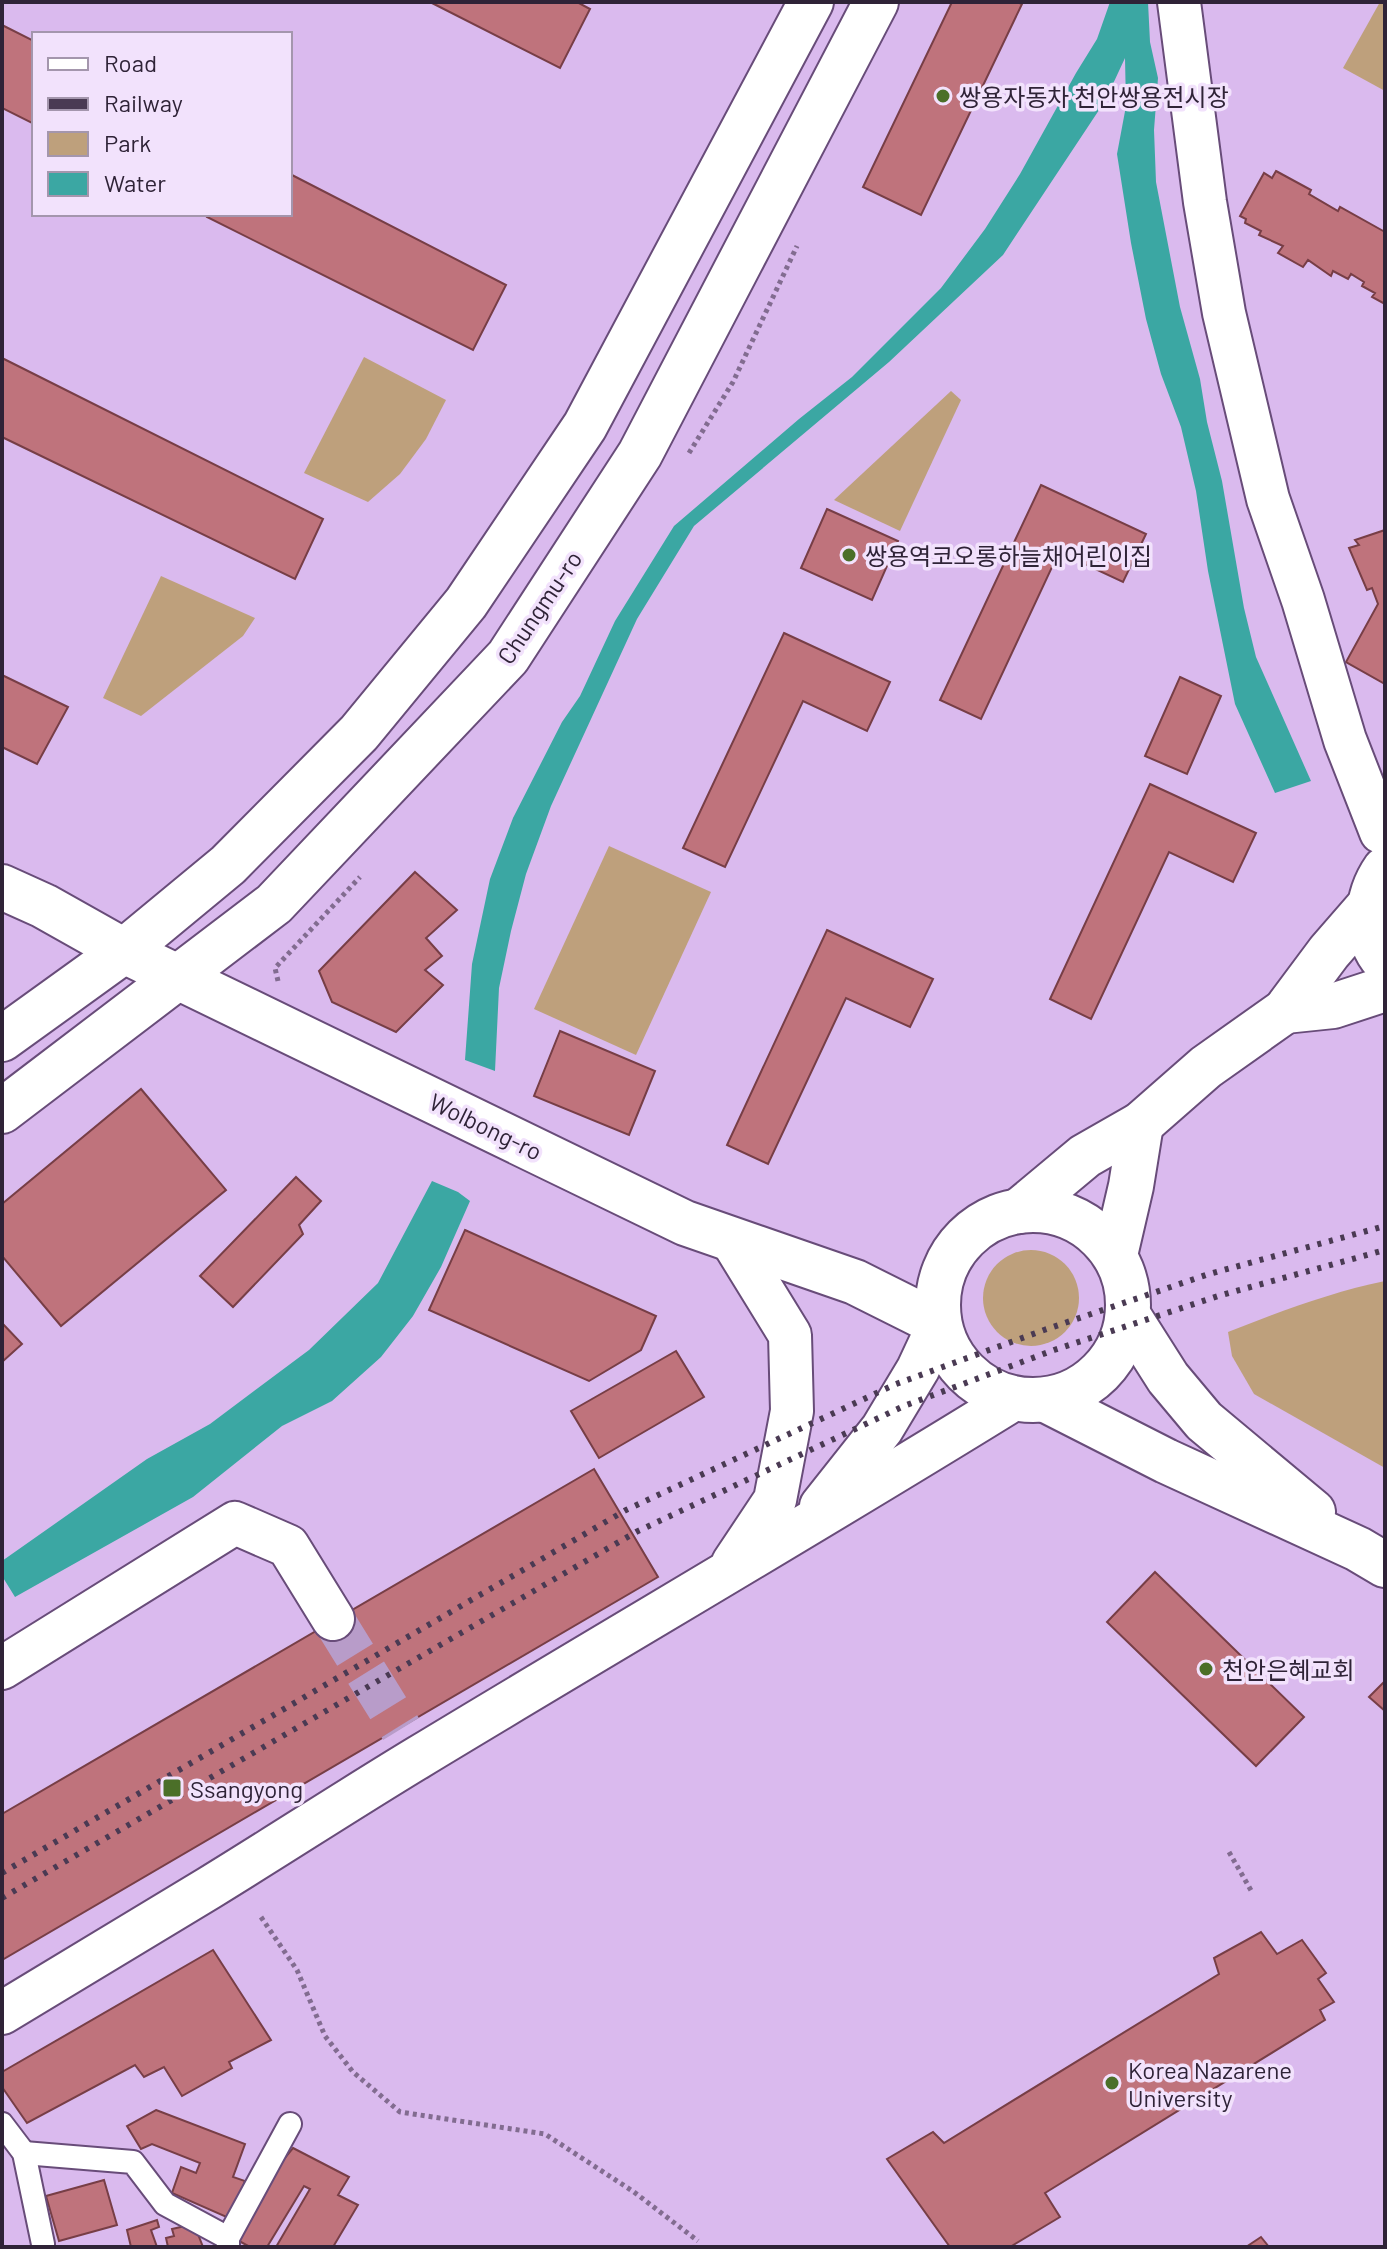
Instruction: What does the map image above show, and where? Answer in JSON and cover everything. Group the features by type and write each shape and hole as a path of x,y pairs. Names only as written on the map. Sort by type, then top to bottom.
{"street":[{"path":"1179,2 1205,202 1224,313 1268,499 1303,600 1379,864 1370,931 1379,956 1385,962"},
{"path":"2,1039 124,951 228,865 359,733 466,603 585,426 809,3 869,15"},
{"name":"Chungmu-ro","path":"2,1111 274,904 508,657 640,454 869,15"},
{"path":"1019,1211 1085,1156 1141,1124 1206,1067 1285,1011 1329,952 1379,864"},
{"path":"2,887 44,906 124,951"},
{"name":"Wolbong-ro","path":"124,951 685,1223 855,1282 939,1324"},
{"path":"1285,1011 1333,1006 1385,989"},
{"path":"1115,1255 1141,1124"},
{"path":"2,2013 206,1890 409,1743 725,1575 894,1473 1030,1399 1076,1391 1102,1372 1120,1345 1128,1315 1127,1284 1115,1255 1094,1231 1067,1215 1036,1208 1005,1213 976,1226 954,1249 940,1277 936,1308 939,1324 943,1340 959,1367 984,1387 1030,1399 1372,1557"},
{"path":"725,1575 775,1500 792,1411 790,1335 731,1239"},
{"path":"855,1282 949,1259"},
{"path":"1128,1315 1168,1378 1204,1421 1372,1557"},
{"path":"808,1523 882,1429 918,1369 939,1324"},
{"path":"5,1661 235,1523 288,1546 333,1619"}],"lane":[{"path":"2,2124 24,2153 43,2244"},
{"path":"24,2153 133,2162 165,2204 228,2242 290,2124"}],"path":[{"path":"683,463 733,382 800,241"},
{"path":"279,986 275,968 360,876"},
{"path":"1229,1852 1252,1892"},
{"path":"261,1917 297,1970 325,2036 353,2072 400,2112 545,2134 634,2192 698,2241"}],"green space":[{"path":"1380,2 1385,2 1385,91 1343,68"},
{"path":"364,357 446,400 426,439 400,474 368,502 304,473"},
{"path":"951,391 961,400 900,531 834,500"},
{"path":"161,576 255,618 243,636 141,716 103,698"},
{"path":"609,846 711,892 636,1055 534,1009"},
{"path":"1031,1250 1049,1254 1065,1264 1075,1280 1079,1298 1075,1316 1065,1332 1049,1342 1031,1346 1013,1342 997,1332 987,1316 983,1298 987,1280 997,1264 1013,1254"},
{"path":"1385,1281 1385,1468 1254,1394 1232,1356 1228,1332 1325,1297"}],"water":[{"path":"1110,2 1148,2 1150,42 1158,78 1154,130 1156,182 1180,307 1200,379 1256,657 1311,781 1275,793 1235,704 1208,571 1196,491 1181,427 1161,374 1146,319 1131,243 1117,154 1126,106 1125,58 1105,101 1003,255 889,362 694,526 637,619 551,806 526,874 499,988 495,1071 465,1060 472,964 490,879 513,818 562,722 580,696 615,621 674,526 852,377 941,288 985,229 1020,174 1097,39"},
{"path":"432,1181 470,1201 441,1267 413,1316 381,1357 332,1401 282,1426 193,1497 15,1597 2,1576 2,1561 147,1459 210,1424 309,1350 378,1283"}],"building":[{"path":"430,2 577,2 590,9 560,68"},
{"name":"쌍용자동차 천안쌍용전시장","path":"952,2 1022,4 921,215 863,187"},
{"path":"2,25 32,40 32,123 2,108"},
{"path":"1276,171 1311,190 1309,194 1338,211 1340,207 1385,232 1385,304 1372,297 1375,293 1362,286 1364,282 1351,274 1348,279 1333,271 1331,276 1308,260 1303,267 1278,253 1283,246 1259,235 1261,231 1245,223 1246,219 1240,216 1264,173 1272,178"},
{"path":"292,175 506,285 473,350 207,217 292,216"},
{"path":"2,358 323,519 295,579 2,437"},
{"path":"1041,485 1146,534 1123,582 1059,552 981,719 940,700"},
{"name":"쌍용역코오롱하늘채어린이집","path":"827,509 898,541 872,600 801,568"},
{"path":"1385,530 1385,684 1346,662 1378,604 1372,588 1367,590 1349,548 1359,545 1355,540"},
{"path":"784,633 890,682 867,731 803,701 725,867 683,848"},
{"path":"2,675 68,707 37,764 2,747"},
{"path":"1180,677 1221,696 1187,774 1145,756"},
{"path":"1150,784 1256,833 1233,882 1169,852 1091,1019 1050,999"},
{"path":"415,872 457,910 426,938 442,956 425,970 443,985 396,1032 332,1002 319,971"},
{"path":"827,930 933,979 910,1027 846,998 768,1164 727,1145"},
{"path":"560,1031 655,1071 629,1135 534,1096"},
{"path":"141,1089 226,1190 61,1326 2,1256 2,1204"},
{"path":"296,1177 321,1201 299,1225 303,1234 233,1307 200,1276"},
{"path":"465,1230 656,1316 641,1350 589,1381 429,1310"},
{"path":"2,1323 22,1344 2,1362"},
{"path":"676,1351 704,1397 599,1458 571,1411"},
{"path":"594,1469 658,1577 2,1960 2,1814"},
{"name":"천안은혜교회","path":"1155,1572 1304,1717 1256,1766 1107,1622"},
{"path":"1385,1681 1385,1711 1369,1697"},
{"path":"1261,1932 1277,1954 1302,1940 1326,1973 1318,1979 1334,2002 1320,2010 1325,2020 1045,2193 1060,2217 1010,2247 950,2247 887,2159 933,2132 944,2143 1219,1974 1214,1958"},
{"path":"213,1950 271,2040 229,2062 232,2068 182,2096 164,2067 144,2077 135,2065 27,2123 2,2087 2,2072"},
{"path":"156,2110 245,2144 233,2177 245,2181 231,2219 172,2193 181,2167 196,2173 200,2163 152,2144 141,2149 127,2126"},
{"path":"293,2148 349,2177 338,2195 358,2205 333,2247 276,2247 310,2189 304,2186 267,2247 250,2247 239,2241 279,2165"},
{"path":"104,2180 117,2225 59,2241 46,2196"},
{"path":"157,2220 159,2227 151,2230 157,2247 131,2247 127,2230"},
{"path":"194,2224 203,2247 168,2247 166,2238 174,2236 172,2229"},
{"path":"1261,2237 1269,2247 1246,2247"}],"tunnel":[{"path":"333,1619 401,1729"}],"railway":[{"path":"2,1873 626,1510 896,1384 1209,1274 1385,1226"},
{"path":"2,1898 636,1532 904,1406 1054,1350 1218,1296 1385,1250"}],"place":[{"name":"쌍용자동차 천안쌍용전시장","path":"943,96"},
{"name":"쌍용역코오롱하늘채어린이집","path":"849,555"},
{"name":"천안은혜교회","path":"1206,1669"},
{"name":"Ssangyong","path":"172,1788"},
{"name":"Korea Nazarene University","path":"1112,2083"}]}
